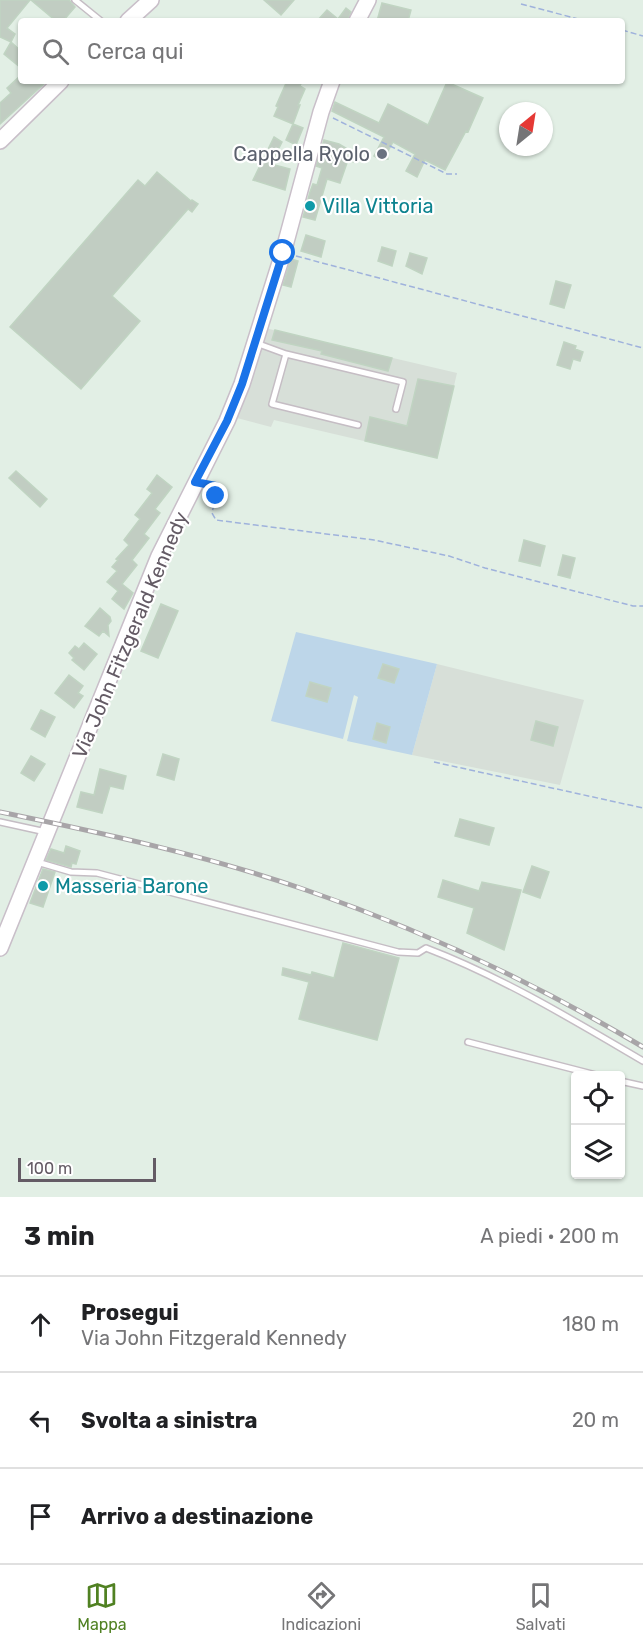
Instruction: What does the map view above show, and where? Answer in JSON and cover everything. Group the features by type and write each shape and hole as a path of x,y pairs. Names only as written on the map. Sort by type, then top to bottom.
{"street":[{"path":"131,18 152,0"},
{"path":"359,18 368,0"},
{"path":"0,141 58,84"},
{"name":"Via John Fitzgerald Kennedy","path":"0,948 150,578 195,482 227,421 283,253 321,112 331,84"}],"lane":[{"path":"75,0 97,18"},
{"path":"255,342 286,354 403,382 396,409"},
{"path":"286,354 272,404 358,425"},
{"path":"0,822 47,833"},
{"path":"36,861 70,872 98,873 398,952 418,953 426,948 460,961 583,1026 643,1061"},
{"path":"468,1042 581,1071"},
{"path":"625,1082 643,1086"}],"path":[{"path":"521,4 575,18"},
{"path":"625,31 643,36"},
{"path":"321,112 447,174 457,174"},
{"path":"283,253 643,348"},
{"path":"195,482 216,486 218,491 212,513 216,520 374,540 449,556 485,568 633,606 643,606"},
{"path":"434,762 643,808"}],"shaded area":[{"path":"265,328 457,373 437,458 274,420 271,427 237,418"},
{"path":"296,632 437,664 412,755 347,741 358,697 354,695 343,739 271,721"},
{"path":"437,664 584,700 560,785 412,755"}],"building":[{"path":"0,0 30,0 7,28 15,34 11,42 0,37"},
{"path":"31,0 69,0 75,7 66,18 52,18"},
{"path":"264,0 294,0 281,15"},
{"path":"382,3 411,10 409,18 378,18"},
{"path":"346,8 351,12 348,18 339,18"},
{"path":"327,10 337,18 320,18"},
{"path":"11,42 18,48 18,66 4,54"},
{"path":"18,78 18,84 44,84 0,124 0,103 11,93 7,88"},
{"path":"286,84 301,84 300,86 305,89 293,124 274,116 278,107 276,106"},
{"path":"446,84 452,84 483,98 468,132 466,131 445,170 425,160 417,177 406,171 415,154 393,142 387,153 388,159 381,160 374,156 384,137 332,111 335,102 379,123 388,104 428,125"},
{"path":"293,124 303,128 296,145 286,140"},
{"path":"274,137 282,142 271,164 290,169 285,190 253,180"},
{"path":"324,140 339,144 356,154 354,162 348,160 340,183 327,179 315,220 303,217 313,184 317,185 322,168 316,166"},
{"path":"157,172 191,201 198,204 192,212 188,209 112,296 140,321 81,389 10,327 138,180 145,186"},
{"path":"306,235 325,241 321,257 301,251"},
{"path":"382,247 396,251 392,266 378,261"},
{"path":"410,253 427,258 422,274 406,266"},
{"path":"291,259 298,261 291,287 283,285"},
{"path":"556,281 571,285 564,308 550,304"},
{"path":"275,330 392,358 388,371 321,354 322,351 272,340"},
{"path":"564,342 576,346 575,349 583,352 580,361 573,359 570,369 557,365"},
{"path":"418,379 454,386 437,458 365,441 370,417 407,426"},
{"path":"16,471 47,499 40,507 9,478"},
{"path":"157,475 172,487 155,509 160,513 144,534 149,538 132,560 137,565 122,584 133,593 124,609 112,599 118,591 107,582 117,571 112,567 129,545 124,540 140,519 135,515 152,493 147,489"},
{"path":"524,540 545,546 540,566 519,561"},
{"path":"563,555 575,558 570,578 558,575"},
{"path":"161,604 178,611 158,658 141,651"},
{"path":"100,608 110,617 109,636 103,631 99,636 85,626"},
{"path":"84,643 97,654 84,670 72,660 74,658 69,653 75,646 79,649"},
{"path":"383,664 399,669 394,683 378,678"},
{"path":"69,675 83,686 78,693 83,696 74,708 55,693"},
{"path":"310,682 331,688 327,702 306,696"},
{"path":"41,710 55,717 45,737 31,729"},
{"path":"536,721 558,727 553,746 531,740"},
{"path":"377,723 390,727 386,743 373,739"},
{"path":"163,754 179,759 174,780 157,775"},
{"path":"31,756 45,764 34,781 21,773"},
{"path":"100,769 126,776 123,789 110,786 102,813 77,807 81,792 94,795"},
{"path":"460,819 494,828 489,845 455,836"},
{"path":"66,846 80,851 76,864 72,863 71,867 46,860 51,849 64,853"},
{"path":"532,866 549,872 540,898 523,892"},
{"name":"Masseria Barone","path":"43,869 55,872 43,907 30,903"},
{"path":"443,880 479,891 482,882 521,890 504,950 467,933 474,908 438,897"},
{"path":"343,943 399,958 377,1040 299,1019 309,982 282,975 283,968 334,978"}],"railway":[{"path":"0,812 191,855 266,877 347,905 477,959 562,1001 643,1047"}],"place":[{"name":"Cappella Ryolo","path":"382,154"},
{"name":"Villa Vittoria","path":"310,206"},
{"name":"Masseria Barone","path":"43,886"}],"route":[{"path":"216,496 218,491 216,486 195,482 227,421 242,384 283,253"}]}
